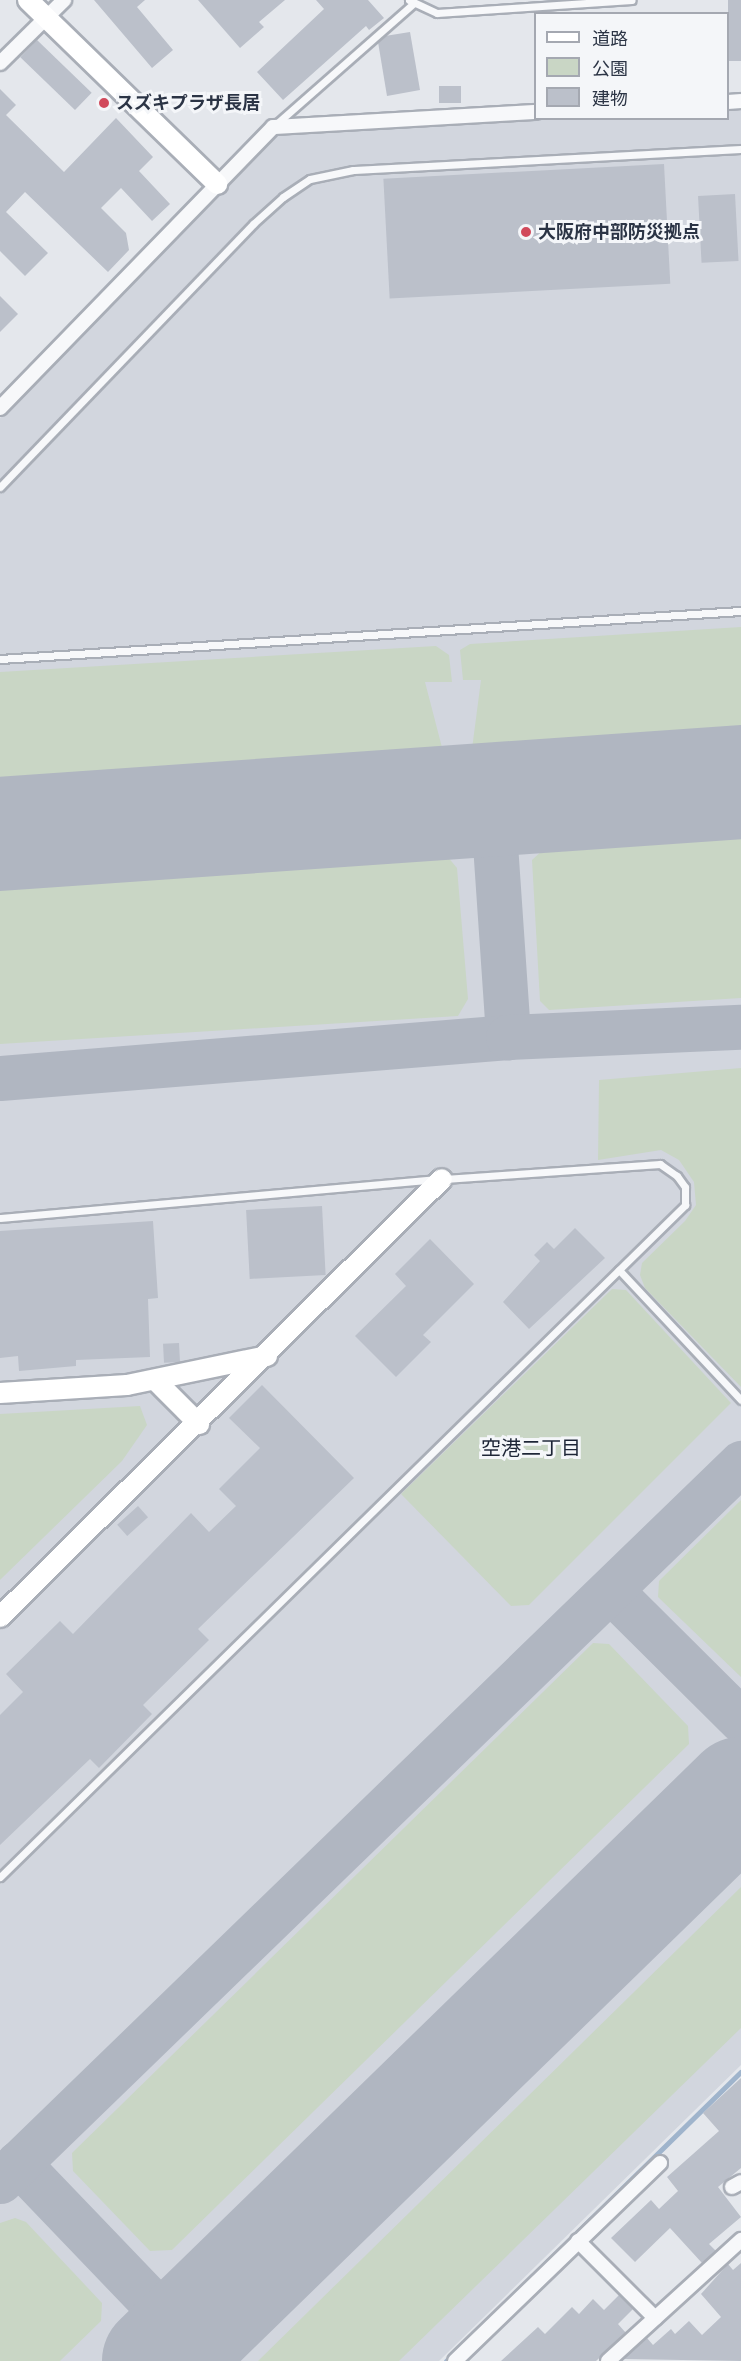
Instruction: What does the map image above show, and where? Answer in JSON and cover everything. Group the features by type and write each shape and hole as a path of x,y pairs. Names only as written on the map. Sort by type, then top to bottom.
{"street":[{"path":"28,0 217,184"},
{"path":"0,63 64,0"},
{"path":"0,408 273,127 534,112"},
{"path":"0,1617 199,1424 442,1179"},
{"path":"0,1393 156,1381 267,1356"},
{"path":"156,1381 199,1424"},
{"path":"455,2361 660,2163"},
{"path":"608,2361 741,2240"},
{"path":"578,2241 655,2319"}],"lane":[{"path":"273,127 412,1 437,13 632,0"},
{"path":"0,486 253,224 310,179 353,170 741,149"},
{"path":"0,659 741,611"},
{"path":"0,1218 442,1179 660,1164 677,1176 685,1187 685,1205 0,1877"},
{"path":"619,1270 741,1400"}],"shaded area":[{"path":"741,107 741,2065 439,2361 0,2361 0,418 275,133 534,119 729,120 729,108"}],"green space":[{"path":"741,627 741,736 472,749 481,680 463,680 460,650 470,644"},
{"path":"436,646 449,655 452,682 425,682 445,759 0,784 0,672"},
{"path":"741,836 741,998 549,1010 540,1001 532,860 544,849"},
{"path":"447,856 457,868 468,999 458,1016 0,1044 0,887"},
{"path":"741,1068 741,1387 645,1288 640,1275 642,1263 685,1221 696,1205 694,1182 679,1160 661,1150 598,1160 599,1080"},
{"path":"612,1289 626,1290 731,1403 529,1605 511,1606 401,1494"},
{"path":"140,1406 147,1425 122,1461 0,1580 0,1414"},
{"path":"741,1500 741,1677 658,1597 659,1581"},
{"path":"593,1643 609,1644 688,1726 689,1744 172,2250 150,2251 73,2171 72,2153"},
{"path":"741,1887 741,2028 399,2361 258,2361"},
{"path":"15,2218 26,2222 102,2303 101,2321 60,2361 0,2361 0,2223"}],"building":[{"path":"94,0 145,0 137,7 173,50 152,68"},
{"path":"198,0 285,0 259,22 264,27 240,48"},
{"path":"316,0 368,0 384,18 369,30 366,26 283,100 257,72 324,9"},
{"path":"728,0 741,0 741,61 729,61"},
{"path":"410,32 420,90 387,96 378,42 385,36"},
{"path":"37,40 92,93 75,110 20,57"},
{"path":"439,86 461,86 461,103 439,103"},
{"path":"0,89 16,105 6,115 64,172 116,118 153,157 139,171 170,204 152,221 121,188 101,208 126,233 129,250 108,272 25,192 6,212 48,253 25,276 0,251"},
{"name":"大阪府中部防災拠点","path":"664,164 670,284 390,299 383,179"},
{"path":"735,194 739,261 702,263 698,196"},
{"path":"0,296 18,314 0,332"},
{"path":"322,1206 326,1275 250,1279 246,1210"},
{"path":"153,1221 158,1298 148,1299 150,1357 76,1360 76,1366 19,1371 18,1356 0,1358 0,1231"},
{"path":"575,1228 605,1258 529,1329 503,1302 540,1261 534,1255 547,1242 554,1249"},
{"path":"430,1239 474,1284 423,1335 431,1342 396,1377 355,1336 406,1286 395,1274"},
{"path":"179,1343 180,1362 164,1363 163,1344"},
{"path":"262,1385 354,1478 198,1629 209,1640 143,1705 152,1714 99,1768 90,1759 0,1845 0,1715 23,1692 6,1674 60,1621 73,1634 191,1513 209,1532 236,1506 219,1489 260,1448 229,1418"},
{"path":"138,1506 148,1517 127,1536 117,1525"},
{"path":"741,2078 741,2168 718,2187 741,2217 709,2244 716,2251 702,2263 670,2228 635,2262 611,2238 651,2200 659,2209 678,2191 667,2177 719,2131 703,2113"},
{"path":"741,2263 741,2361 623,2359 647,2338 653,2345 671,2329 675,2334 689,2321 702,2335 721,2317 701,2294 728,2264 733,2270"},
{"path":"619,2295 633,2309 618,2324 626,2333 596,2361 501,2361 538,2327 545,2334 572,2307 579,2314 593,2299 604,2310"}],"waterway":[{"path":"470,2337 741,2072"},
{"path":"446,2361 455,2352"}],"taxiway":[{"path":"492,800 508,1037"},
{"path":"0,1078 508,1037 741,1027"},
{"path":"0,2181 741,1463"},
{"path":"612,1592 741,1720"},
{"path":"18,2163 184,2336"}],"runway":[{"path":"0,834 741,782"},
{"path":"159,2361 741,1794"}],"place":[{"name":"スズキプラザ長居","path":"104,103"},
{"name":"大阪府中部防災拠点","path":"526,232"}],"district":[{"name":"空港二丁目","path":"531,1448"}]}
